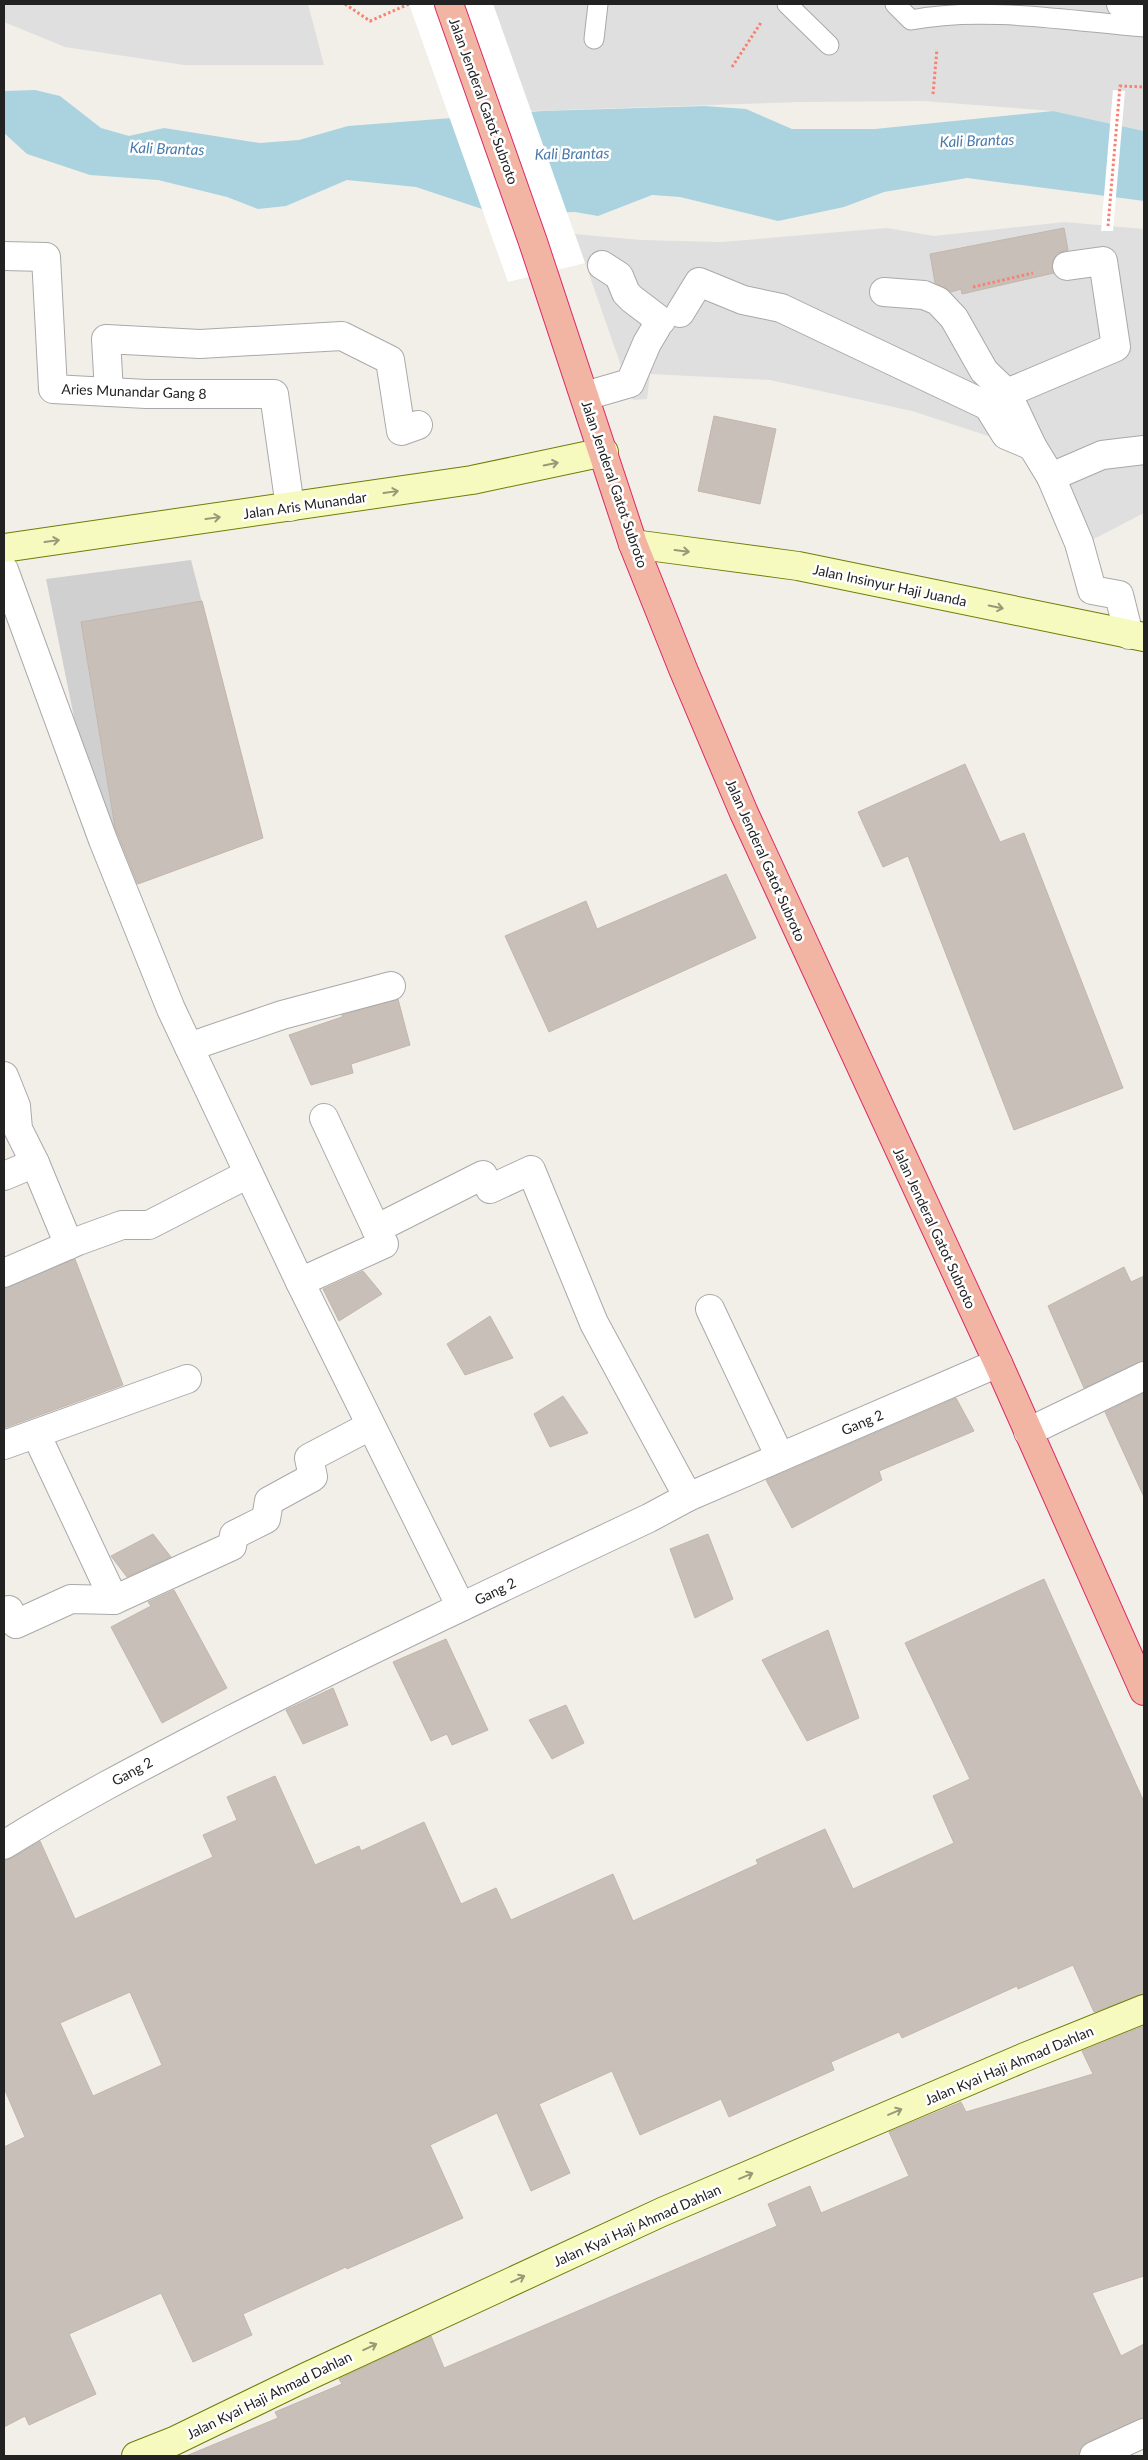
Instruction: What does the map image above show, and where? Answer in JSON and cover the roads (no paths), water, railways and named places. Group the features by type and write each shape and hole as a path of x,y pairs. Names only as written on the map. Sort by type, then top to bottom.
{"highway":[{"name":"Jalan Jenderal Gatot Subroto","path":"449,4 534,242 633,544 744,813 998,1363 1144,1691"}],"main road":[{"name":"Jalan Aris Munandar","path":"4,548 492,477 604,452"},
{"name":"Jalan Insinyur Haji Juanda","path":"633,544 798,566 1136,636"},
{"name":"Jalan Kyai Haji Ahmad Dahlan","path":"136,2456 177,2449 306,2377 662,2212 1025,2057 1144,2009"}],"street":[{"name":"Aries Munandar Gang 8","path":"4,256 46,257 53,389 109,392 274,394 290,507"},
{"path":"1007,393 1116,347 1103,260 1067,266"},
{"path":"602,265 619,276 626,293 632,299 666,321"},
{"path":"586,396 630,383 646,343 699,282 743,300 781,308 988,406 1006,435 1032,446"},
{"path":"884,292 924,295 938,301 954,318 984,371 1007,393 1032,446 1051,477 1079,543 1092,590 1119,595 1136,636"},
{"path":"109,392 106,339 200,344 342,336 390,360 401,431 418,425"},
{"path":"1051,477 1102,455 1144,450"},
{"path":"4,570 103,840 171,1009 300,1282 461,1608"},
{"path":"189,1047 282,1015 391,986"},
{"path":"4,1076 16,1106 18,1129 69,1246"},
{"path":"300,1282 384,1244 324,1118"},
{"path":"4,1176 34,1164"},
{"path":"376,1230 483,1175 490,1189 531,1170 594,1323 688,1497"},
{"path":"4,1273 122,1225 149,1225 248,1174"},
{"path":"710,1309 780,1457"},
{"name":"Gang 2","path":"4,1845 70,1804 130,1771 325,1672 649,1518 688,1497 998,1363"},
{"path":"1028,1432 1144,1376"},
{"path":"4,1445 187,1379"},
{"path":"4,1612 9,1610 16,1624 71,1599 114,1600 232,1546 234,1535 266,1519 269,1501 313,1477 309,1458 370,1426"},
{"path":"36,1434 114,1600"},
{"path":"1100,2455 1144,2433"}],"lane":[{"path":"594,39 598,4"},
{"path":"787,4 829,45"},
{"path":"895,4 911,20 939,15 1137,12"}],"water":[{"name":"Kali Brantas","path":"35,90 60,96 101,128 129,136 164,128 260,143 299,140 348,126 542,111 705,106 746,109 792,129 875,129 1053,111 1144,131 1144,201 967,178 884,192 844,207 778,221 680,197 652,195 598,216 575,212 497,214 416,187 347,180 286,206 258,209 227,197 158,180 90,175 27,154 4,133 4,91"}]}
